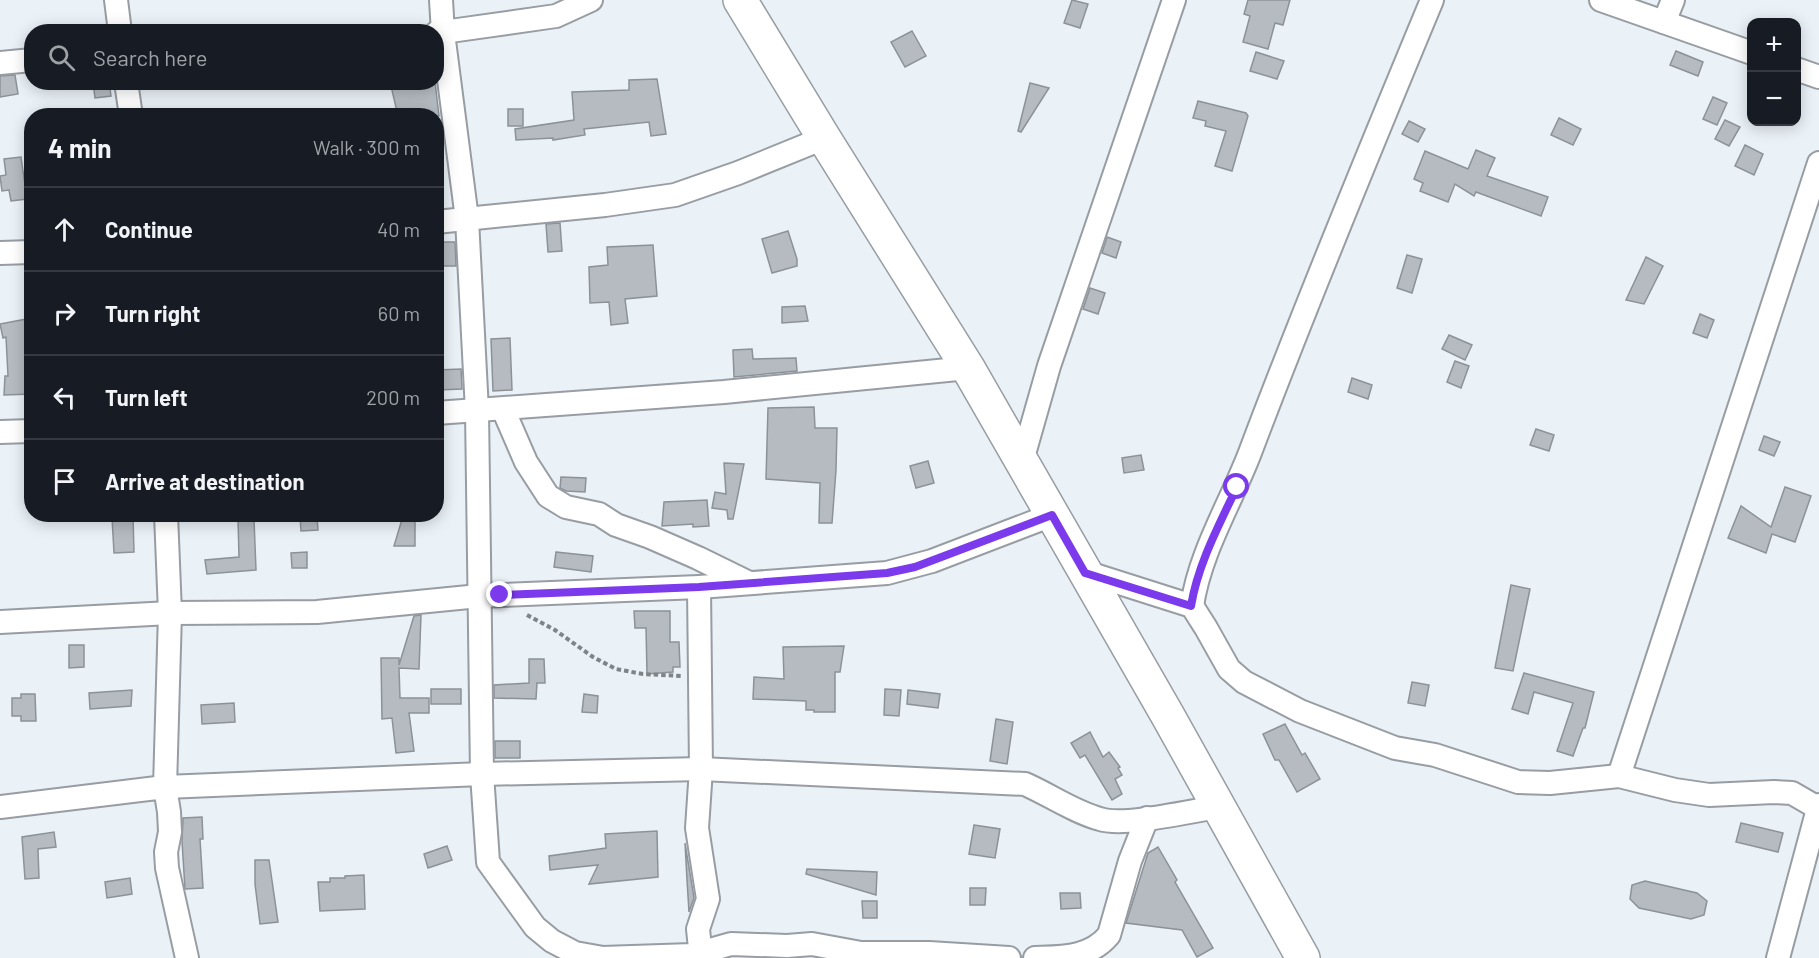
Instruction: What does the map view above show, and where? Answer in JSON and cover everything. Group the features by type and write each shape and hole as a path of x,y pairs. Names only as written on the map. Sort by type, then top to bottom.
{"main road":[{"path":"741,0 824,138 968,368 1303,958"}],"street":[{"path":"116,0 119,24"},
{"path":"440,24 441,0"},
{"path":"444,32 556,16 591,0"},
{"path":"1022,461 1049,366 1173,0"},
{"path":"1191,606 1212,540 1237,487 1309,297 1432,0"},
{"path":"1601,0 1747,51"},
{"path":"1664,22 1673,0"},
{"path":"444,60 468,219 477,411 490,596 482,774 488,862 536,927 550,950 603,958 697,956 732,944 787,946 812,944 861,952 929,952 1009,958"},
{"path":"0,63 24,61"},
{"path":"1801,70 1819,77"},
{"path":"127,90 130,108"},
{"path":"444,221 605,206 675,195 738,173 824,138"},
{"path":"1619,776 1819,163"},
{"path":"0,253 24,252"},
{"path":"444,413 712,393 968,368"},
{"path":"503,409 526,462 548,496 566,507 599,514 616,525 651,537 749,583"},
{"path":"0,432 24,431"},
{"path":"0,622 170,613 317,612 490,596 699,587 887,573 915,567 1052,515"},
{"path":"166,522 170,613 165,787 170,812 170,832 166,852 167,868 187,958"},
{"path":"1085,573 1191,606 1229,669 1244,682 1300,711 1395,748 1435,755 1518,782 1550,783 1619,776 1675,790 1709,795 1792,793 1818,807 1778,958"},
{"path":"697,956 698,929 708,899 697,828 701,769 699,587"},
{"path":"0,807 165,787 482,774 701,769 1025,784 1080,812 1102,820 1127,821 1218,807"},
{"path":"1035,958 1070,957 1101,945 1109,935 1130,861 1147,818"}],"path":[{"path":"490,596 555,630 593,657 616,669 644,674 700,678"}],"building":[{"path":"1072,0 1088,4 1080,28 1064,23"},
{"path":"1248,0 1290,0 1283,25 1275,23 1268,49 1243,42 1250,16 1244,14"},
{"path":"912,31 926,56 905,67 891,42"},
{"path":"1676,51 1703,62 1698,76 1670,65"},
{"path":"1256,52 1284,61 1277,79 1250,71"},
{"path":"15,75 18,94 0,97 0,76"},
{"path":"657,79 666,134 651,136 649,122 584,129 585,135 553,140 553,138 516,140 515,129 574,120 572,92 629,90 629,80"},
{"path":"1030,83 1049,88 1021,132 1018,131"},
{"path":"94,90 110,90 111,96 95,98"},
{"path":"392,90 436,90 438,108 396,108"},
{"path":"1713,97 1727,103 1717,125 1703,119"},
{"path":"1198,101 1246,113 1248,116 1232,171 1215,166 1226,131 1205,126 1206,121 1193,118"},
{"path":"508,109 523,109 523,126 508,126"},
{"path":"1559,118 1581,129 1573,145 1551,135"},
{"path":"1725,120 1740,127 1729,146 1715,139"},
{"path":"1409,121 1425,129 1418,142 1402,134"},
{"path":"1745,145 1763,154 1754,175 1735,166"},
{"path":"1476,150 1495,158 1487,176 1548,197 1541,216 1476,192 1474,196 1455,184 1448,202 1420,191 1423,183 1414,179 1425,151 1468,169"},
{"path":"21,157 24,199 11,201 9,190 2,191 0,176 6,175 4,159"},
{"path":"560,223 562,251 548,252 546,224"},
{"path":"788,231 797,266 772,273 762,239"},
{"path":"1107,237 1121,242 1116,258 1102,253"},
{"path":"444,242 455,242 456,266 444,266"},
{"path":"653,245 657,296 625,299 628,323 611,325 609,302 590,303 589,267 608,265 607,247"},
{"path":"1407,255 1422,259 1412,293 1397,288"},
{"path":"1646,257 1663,266 1644,304 1626,300"},
{"path":"1090,288 1105,293 1098,314 1083,309"},
{"path":"805,306 808,321 782,323 782,307"},
{"path":"1700,314 1714,320 1707,338 1693,333"},
{"path":"24,320 24,394 4,395 5,376 8,376 6,337 3,338 0,324"},
{"path":"1449,335 1472,345 1465,360 1442,349"},
{"path":"510,338 512,390 493,391 491,339"},
{"path":"752,349 753,359 796,358 797,371 734,377 733,350"},
{"path":"1455,361 1469,366 1461,388 1447,382"},
{"path":"461,369 462,389 444,390 444,370"},
{"path":"1352,378 1372,385 1368,399 1348,392"},
{"path":"814,407 815,428 837,428 832,523 819,523 820,483 766,479 768,408"},
{"path":"1536,429 1554,435 1549,451 1530,445"},
{"path":"1764,436 1780,442 1774,456 1759,450"},
{"path":"1141,455 1144,470 1124,473 1122,458"},
{"path":"928,461 934,483 916,488 910,466"},
{"path":"724,463 744,464 733,519 728,519 727,510 712,508 715,492 726,494"},
{"path":"561,477 586,478 585,492 566,491 560,488"},
{"path":"1785,487 1811,496 1795,542 1772,534 1766,553 1728,538 1741,506 1771,527"},
{"path":"707,500 709,526 693,527 693,524 662,526 664,502"},
{"path":"112,522 133,522 134,552 114,553"},
{"path":"238,522 254,522 256,570 207,574 205,560 239,557"},
{"path":"300,522 317,522 318,530 301,531"},
{"path":"401,522 415,522 415,546 394,546"},
{"path":"307,552 307,568 292,568 291,553"},
{"path":"556,552 593,556 591,572 554,567"},
{"path":"1511,585 1530,589 1513,671 1495,668"},
{"path":"634,611 670,611 670,642 679,642 680,667 673,667 673,672 647,674 646,628 635,628"},
{"path":"421,615 419,669 399,668 400,698 429,698 429,713 409,713 414,751 396,753 392,718 382,719 381,658 399,658 399,665 414,616"},
{"path":"69,645 84,645 84,667 69,668"},
{"path":"844,646 840,672 835,672 835,712 806,710 806,701 753,699 754,677 784,679 783,647"},
{"path":"529,659 544,659 545,683 537,683 536,699 494,698 494,685 529,683"},
{"path":"1524,673 1594,692 1585,728 1583,728 1573,756 1557,751 1573,703 1534,692 1528,714 1512,709"},
{"path":"1412,682 1429,685 1425,706 1408,703"},
{"path":"431,689 461,689 461,704 431,704"},
{"path":"885,689 901,690 899,716 884,715"},
{"path":"132,690 131,706 90,709 89,693"},
{"path":"908,690 940,694 938,708 907,704"},
{"path":"21,694 35,694 36,721 21,721 21,716 12,716 12,698 21,698"},
{"path":"584,694 598,696 597,713 582,712"},
{"path":"234,703 235,722 202,724 201,705"},
{"path":"996,719 1013,722 1007,764 990,761"},
{"path":"1285,724 1302,755 1305,753 1320,779 1297,792 1279,760 1275,760 1263,734"},
{"path":"1090,732 1103,757 1109,752 1120,767 1118,768 1122,775 1115,779 1122,794 1112,800 1085,755 1080,758 1071,743"},
{"path":"495,741 520,741 520,758 495,758"},
{"path":"202,817 203,839 200,839 203,888 185,889 183,818"},
{"path":"1741,823 1783,833 1778,852 1736,842"},
{"path":"974,825 1000,829 995,858 969,854"},
{"path":"657,831 658,877 589,884 598,865 550,870 549,856 606,848 605,834"},
{"path":"54,832 56,847 38,849 39,878 25,879 22,837"},
{"path":"685,843 694,898 689,912 687,880"},
{"path":"447,846 452,860 428,868 424,854"},
{"path":"1158,847 1177,880 1175,882 1213,948 1197,957 1182,930 1126,923 1148,853"},
{"path":"255,860 269,860 278,922 260,924 255,884"},
{"path":"807,869 877,872 876,895 806,874"},
{"path":"364,875 365,909 320,911 318,882 330,882 330,878"},
{"path":"130,878 132,894 107,898 105,882"},
{"path":"1645,881 1697,893 1707,901 1704,915 1691,919 1639,908 1630,899 1632,885"},
{"path":"970,888 986,888 985,905 970,905"},
{"path":"1060,893 1080,893 1081,908 1061,909"},
{"path":"862,901 877,901 877,918 863,918"}],"route":[{"path":"500,595 699,587 887,573 915,567 1052,515 1085,573 1191,606 1212,540 1237,487"}]}
